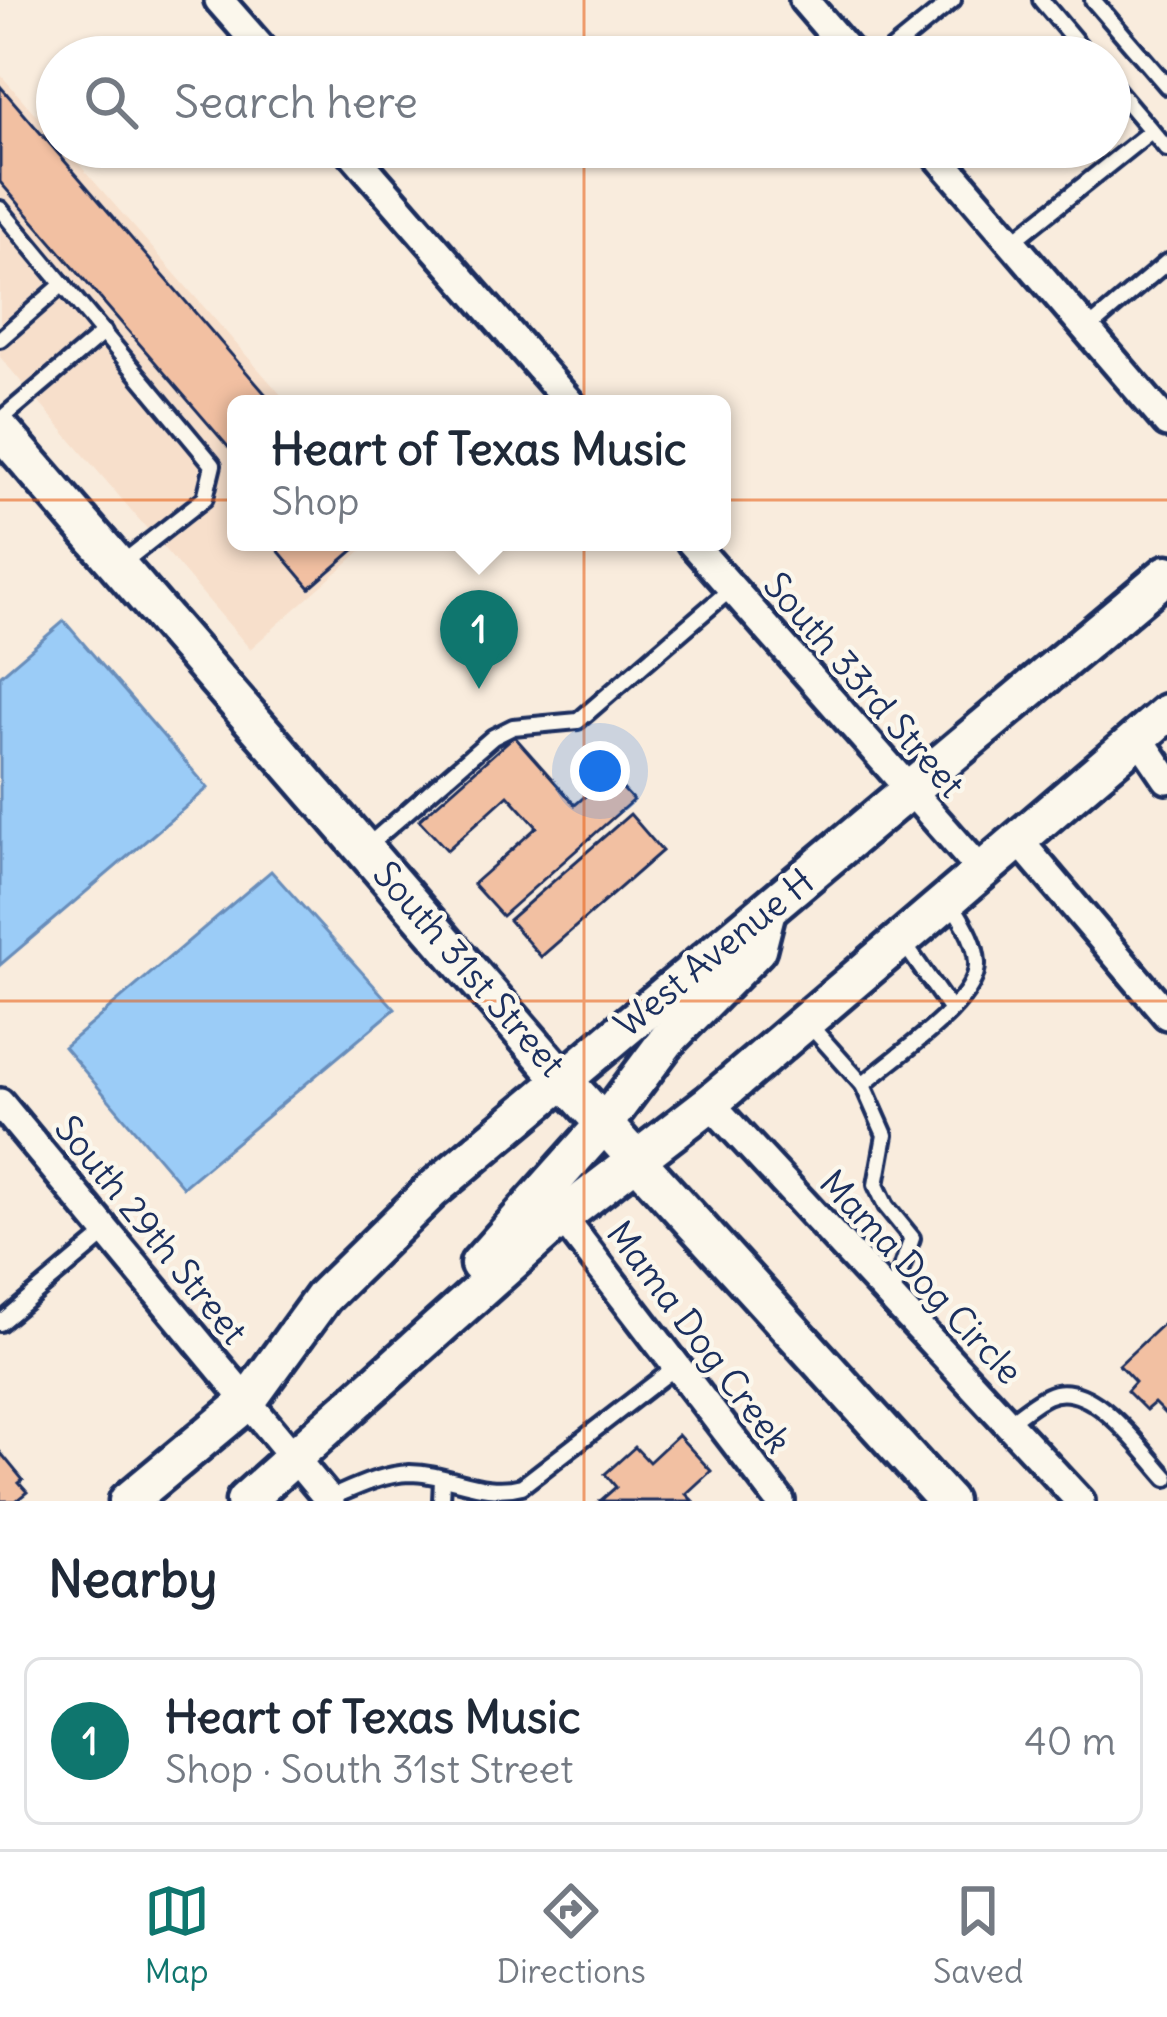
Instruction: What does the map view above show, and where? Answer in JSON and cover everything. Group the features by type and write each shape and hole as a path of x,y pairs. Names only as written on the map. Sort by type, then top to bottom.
{"main road":[{"name":"South 31st Street","path":"0,425 561,1077 947,1501"},
{"name":"West Avenue H","path":"128,1501 247,1403 322,1297 430,1191 1167,574"},
{"path":"244,1501 562,1216 807,1022 1167,713"},
{"path":"430,1336 467,1277 605,1123 667,1040 757,949 768,909"}],"street":[{"path":"219,0 251,36"},
{"path":"804,0 835,36"},
{"path":"365,168 563,395"},
{"path":"948,168 1167,423"},
{"name":"South 33rd Street","path":"700,551 984,874"},
{"path":"1139,738 1167,779"},
{"path":"1020,842 1167,1015"},
{"name":"Mama Dog Circle","path":"710,1102 1080,1501"},
{"name":"South 29th Street","path":"0,1103 329,1500"},
{"name":"Mama Dog Creek","path":"562,1216 780,1501"}],"lane":[{"path":"909,36 953,0"},
{"path":"1042,0 1072,36"},
{"path":"1093,0 1124,36"},
{"path":"1131,44 1167,86"},
{"path":"1131,107 1167,149"},
{"path":"1131,147 1151,131"},
{"path":"1012,242 1105,168"},
{"path":"0,209 213,466 205,498 118,566"},
{"path":"1087,330 1167,262"},
{"path":"0,338 63,284"},
{"path":"0,425 104,332"},
{"path":"364,849 493,737 513,727 578,721 732,588"},
{"path":"863,1085 973,984 977,964 970,935 950,902"},
{"path":"903,941 950,1009"},
{"path":"807,1022 863,1085 885,1135 876,1185 886,1207 912,1238 891,1298"},
{"path":"0,1323 107,1233"},
{"path":"329,1500 376,1479 411,1473 500,1492 521,1486 677,1366"},
{"path":"1008,1423 1050,1394 1066,1392 1101,1408 1167,1478"},
{"path":"441,1501 442,1479"}],"shaded area":[{"path":"0,74 36,115 36,168 82,168 281,395 227,395 227,551 361,551 250,649 0,357"}],"water":[{"path":"64,621 208,788 0,965 0,676"},
{"path":"271,871 395,1009 183,1187 64,1047"}],"building":[{"path":"0,86 36,128 36,168 71,168 266,395 227,395 227,446 0,182"},
{"path":"279,551 353,551 310,588"},
{"path":"514,736 575,805 610,775 633,800 502,916 473,884 537,827 508,795 447,850 419,820"},
{"path":"630,814 662,851 541,957 509,920"},
{"path":"1167,1320 1167,1416 1154,1403 1146,1410 1127,1391 1135,1382 1119,1365"},
{"path":"678,1435 711,1471 686,1494 693,1501 600,1501 616,1487 605,1474 635,1447 649,1462"},
{"path":"0,1452 27,1492 16,1501 0,1501"}],"place":[{"name":"Heart of Texas Music","path":"479,689"}]}
